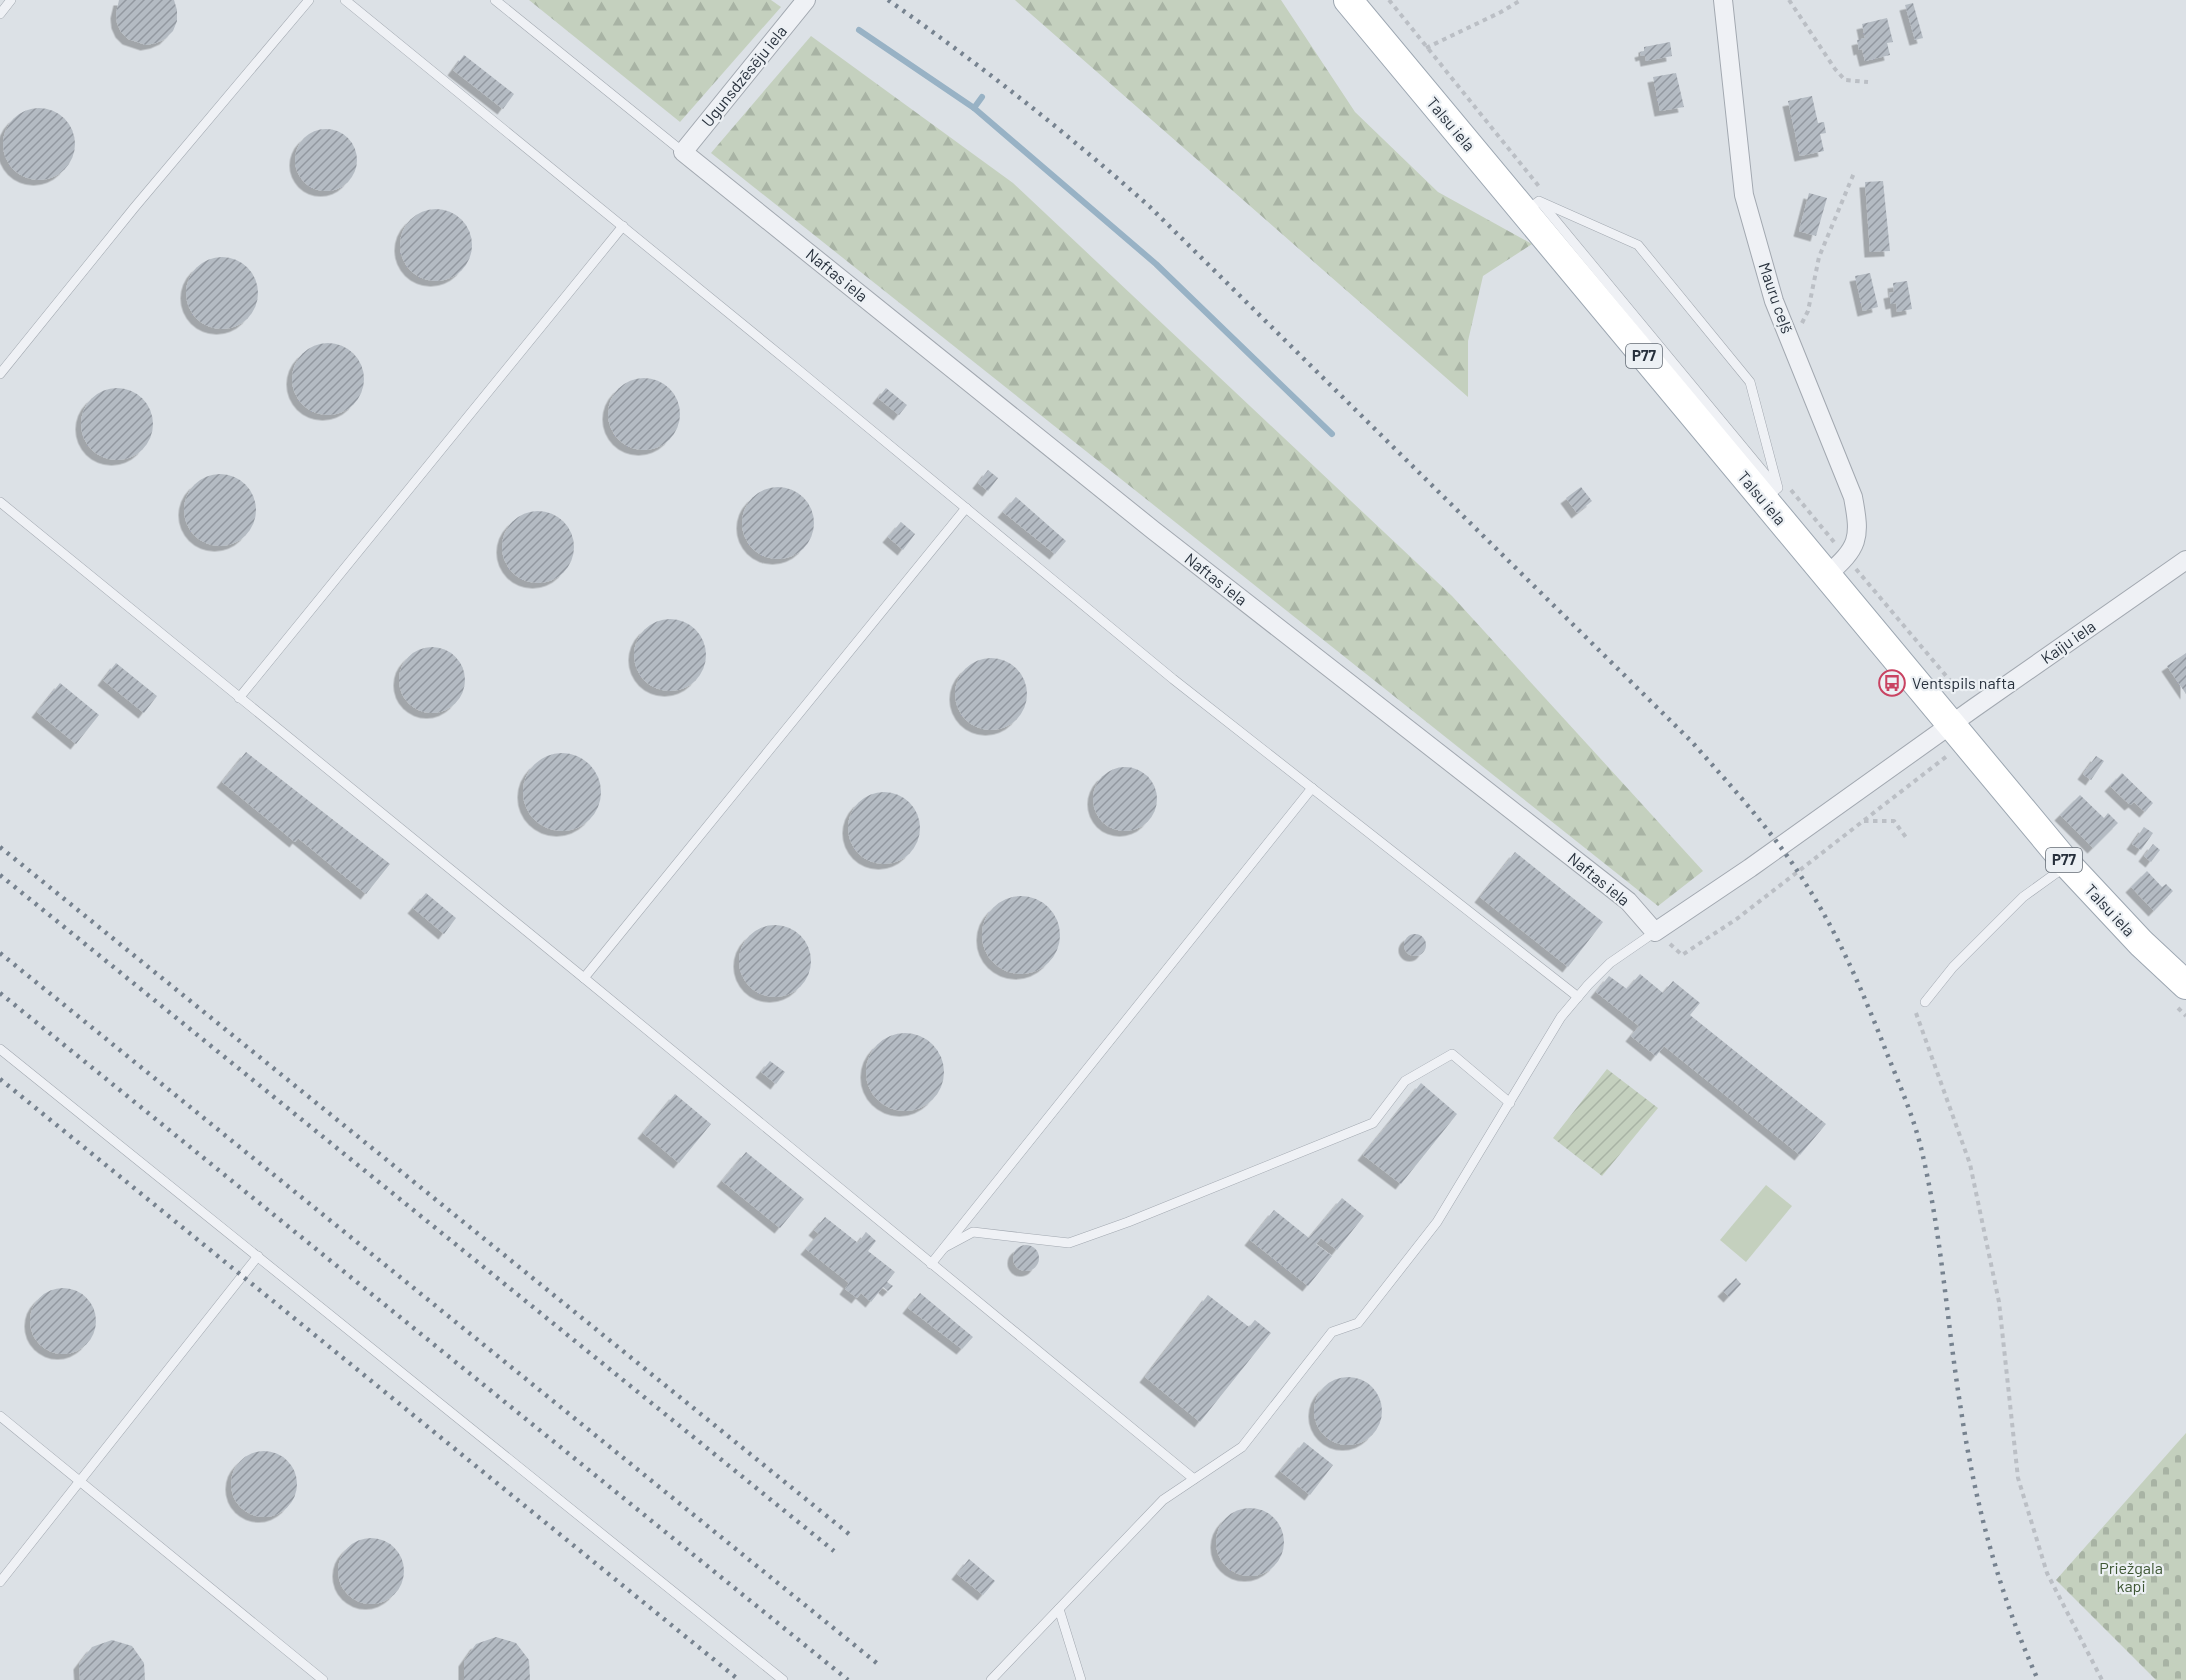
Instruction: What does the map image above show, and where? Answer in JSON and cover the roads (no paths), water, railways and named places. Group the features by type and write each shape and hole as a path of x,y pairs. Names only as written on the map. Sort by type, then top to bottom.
{"main road":[{"name":"Talsu iela","path":"1348,0 1399,62 1532,206 1770,494 1826,576 2068,865 2141,943 2186,985"}],"street":[{"name":"Ugunsdzēsēju iela","path":"683,152 806,0"},
{"name":"Mauru ceļš","path":"1723,0 1744,195 1774,301 1853,496 1858,527 1847,557 1826,576"},
{"name":"Naftas iela","path":"683,152 1144,523 1628,901 1655,932"},
{"name":"Kaiju iela","path":"1951,725 2186,560"},
{"path":"1655,932 1750,868 1951,725"}],"lane":[{"path":"0,14 11,0"},
{"path":"0,374 134,208 309,0"},
{"path":"345,0 1173,679 1578,997"},
{"name":"Naftas iela","path":"495,0 683,152"},
{"path":"1532,206 1638,245 1750,382 1770,494"},
{"path":"239,698 419,475 592,267 623,226"},
{"path":"0,502 1194,1479"},
{"path":"584,978 966,508"},
{"path":"931,1264 1312,788"},
{"path":"1925,1002 1953,967 2023,897 2068,865"},
{"path":"991,1680 1163,1500 1242,1447 1332,1332 1358,1323 1437,1222 1561,1017 1610,963 1655,932"},
{"path":"0,1049 783,1680"},
{"path":"945,1246 973,1232 1069,1243 1128,1222 1373,1123 1405,1081 1452,1054 1510,1103"},
{"path":"0,1582 258,1256"},
{"path":"0,1416 323,1680"},
{"path":"1059,1609 1081,1680"}],"waterway":[{"path":"859,30 974,108 1156,264 1332,434"},
{"path":"974,108 982,97"}],"railway":[{"path":"888,0 1022,99 1150,207 1691,741 1723,776 1783,850 1821,908 1851,968 1911,1113 1919,1139 1935,1216 1956,1378 1973,1479 2000,1581 2011,1615 2038,1680"},
{"path":"0,847 849,1534"},
{"path":"0,875 834,1551"},
{"path":"0,953 879,1665"},
{"path":"0,993 848,1680"},
{"path":"0,1079 739,1680"}],"place":[{"name":"Ventspils nafta","path":"1892,683"}],"park label":[{"name":"Priežgala kapi","path":"2131,1577"}]}
